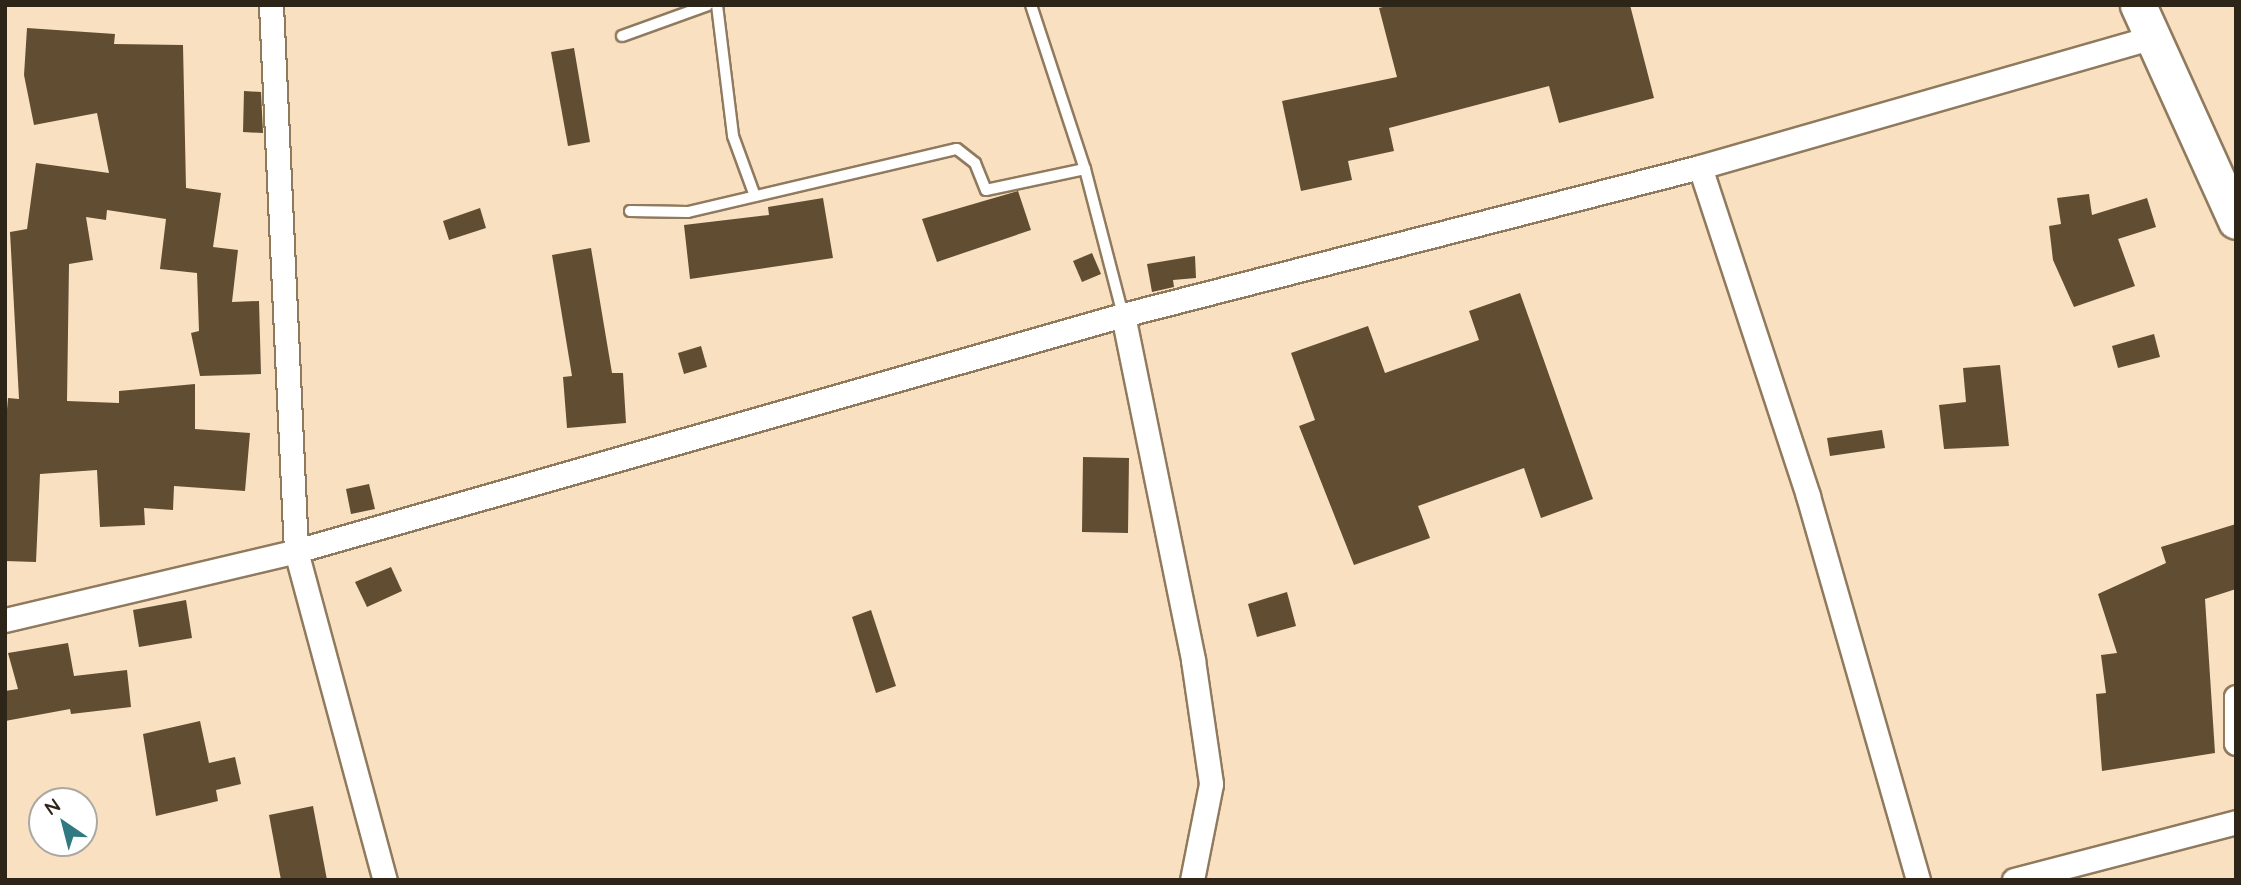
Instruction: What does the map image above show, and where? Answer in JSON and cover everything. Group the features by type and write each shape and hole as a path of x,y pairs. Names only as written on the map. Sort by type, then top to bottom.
{"main road":[{"path":"2138,5 2236,222"}],"street":[{"path":"271,5 296,551 385,880"},
{"path":"5,620 296,551 1123,315 1700,167 2154,37"},
{"path":"1700,167 1808,496 1918,880"},
{"path":"1123,315 1194,660 1211,784 1192,880"},
{"path":"2236,697 2236,743"},
{"path":"2014,880 2236,822"}],"lane":[{"path":"622,36 708,5"},
{"path":"717,5 733,136 755,195"},
{"path":"1031,5 1085,169 1123,315"},
{"path":"630,211 688,212 957,149 975,163 986,190 1085,169"}],"building":[{"path":"1391,5 1630,5 1654,98 1559,123 1549,86 1389,128 1394,151 1348,161 1352,180 1301,191 1282,101 1397,77 1379,8"},
{"path":"27,28 115,34 114,44 183,45 186,188 221,193 213,247 238,250 232,302 259,301 261,374 200,376 191,333 199,331 197,273 160,269 166,219 107,210 106,220 86,217 93,260 69,264 67,401 119,403 119,391 195,384 195,429 250,433 245,491 174,486 173,510 144,508 145,525 100,527 97,470 40,474 36,562 5,561 5,432 8,398 19,399 10,232 27,229 36,163 109,173 97,113 34,125 24,75"},
{"path":"574,48 590,142 568,146 551,52"},
{"path":"244,91 261,92 263,133 243,132"},
{"path":"1018,191 1031,230 937,262 922,219"},
{"path":"2089,194 2092,215 2147,198 2156,227 2118,239 2135,286 2074,307 2053,260 2049,226 2061,224 2057,198"},
{"path":"823,198 833,258 690,279 684,225 769,215 768,207"},
{"path":"480,208 486,228 449,240 443,221"},
{"path":"591,248 612,373 623,373 626,423 567,428 563,377 572,376 552,255"},
{"path":"1092,253 1101,274 1082,282 1073,261"},
{"path":"1195,256 1196,278 1173,280 1174,287 1152,292 1147,264"},
{"path":"1520,293 1593,499 1541,518 1524,468 1418,506 1430,538 1354,565 1299,426 1315,420 1291,353 1368,326 1385,373 1479,340 1469,311"},
{"path":"2154,334 2160,357 2118,368 2112,346"},
{"path":"701,346 707,367 684,374 678,353"},
{"path":"2000,365 2009,446 1944,449 1939,405 1966,402 1963,368"},
{"path":"1882,430 1885,448 1830,456 1827,438"},
{"path":"1083,457 1129,458 1128,533 1082,532"},
{"path":"369,484 375,509 351,514 346,489"},
{"path":"2236,524 2236,589 2205,599 2215,753 2102,771 2096,694 2106,693 2101,655 2117,653 2098,594 2166,563 2161,547"},
{"path":"391,567 402,591 367,607 355,582"},
{"path":"1287,592 1296,626 1257,637 1248,604"},
{"path":"186,600 192,638 139,647 133,610"},
{"path":"871,610 896,686 876,693 852,617"},
{"path":"68,643 74,676 127,670 131,707 71,714 70,709 5,721 5,691 18,689 8,653"},
{"path":"200,721 209,763 235,757 241,784 216,790 218,801 156,816 143,734"},
{"path":"313,806 327,880 281,880 269,815"}]}
